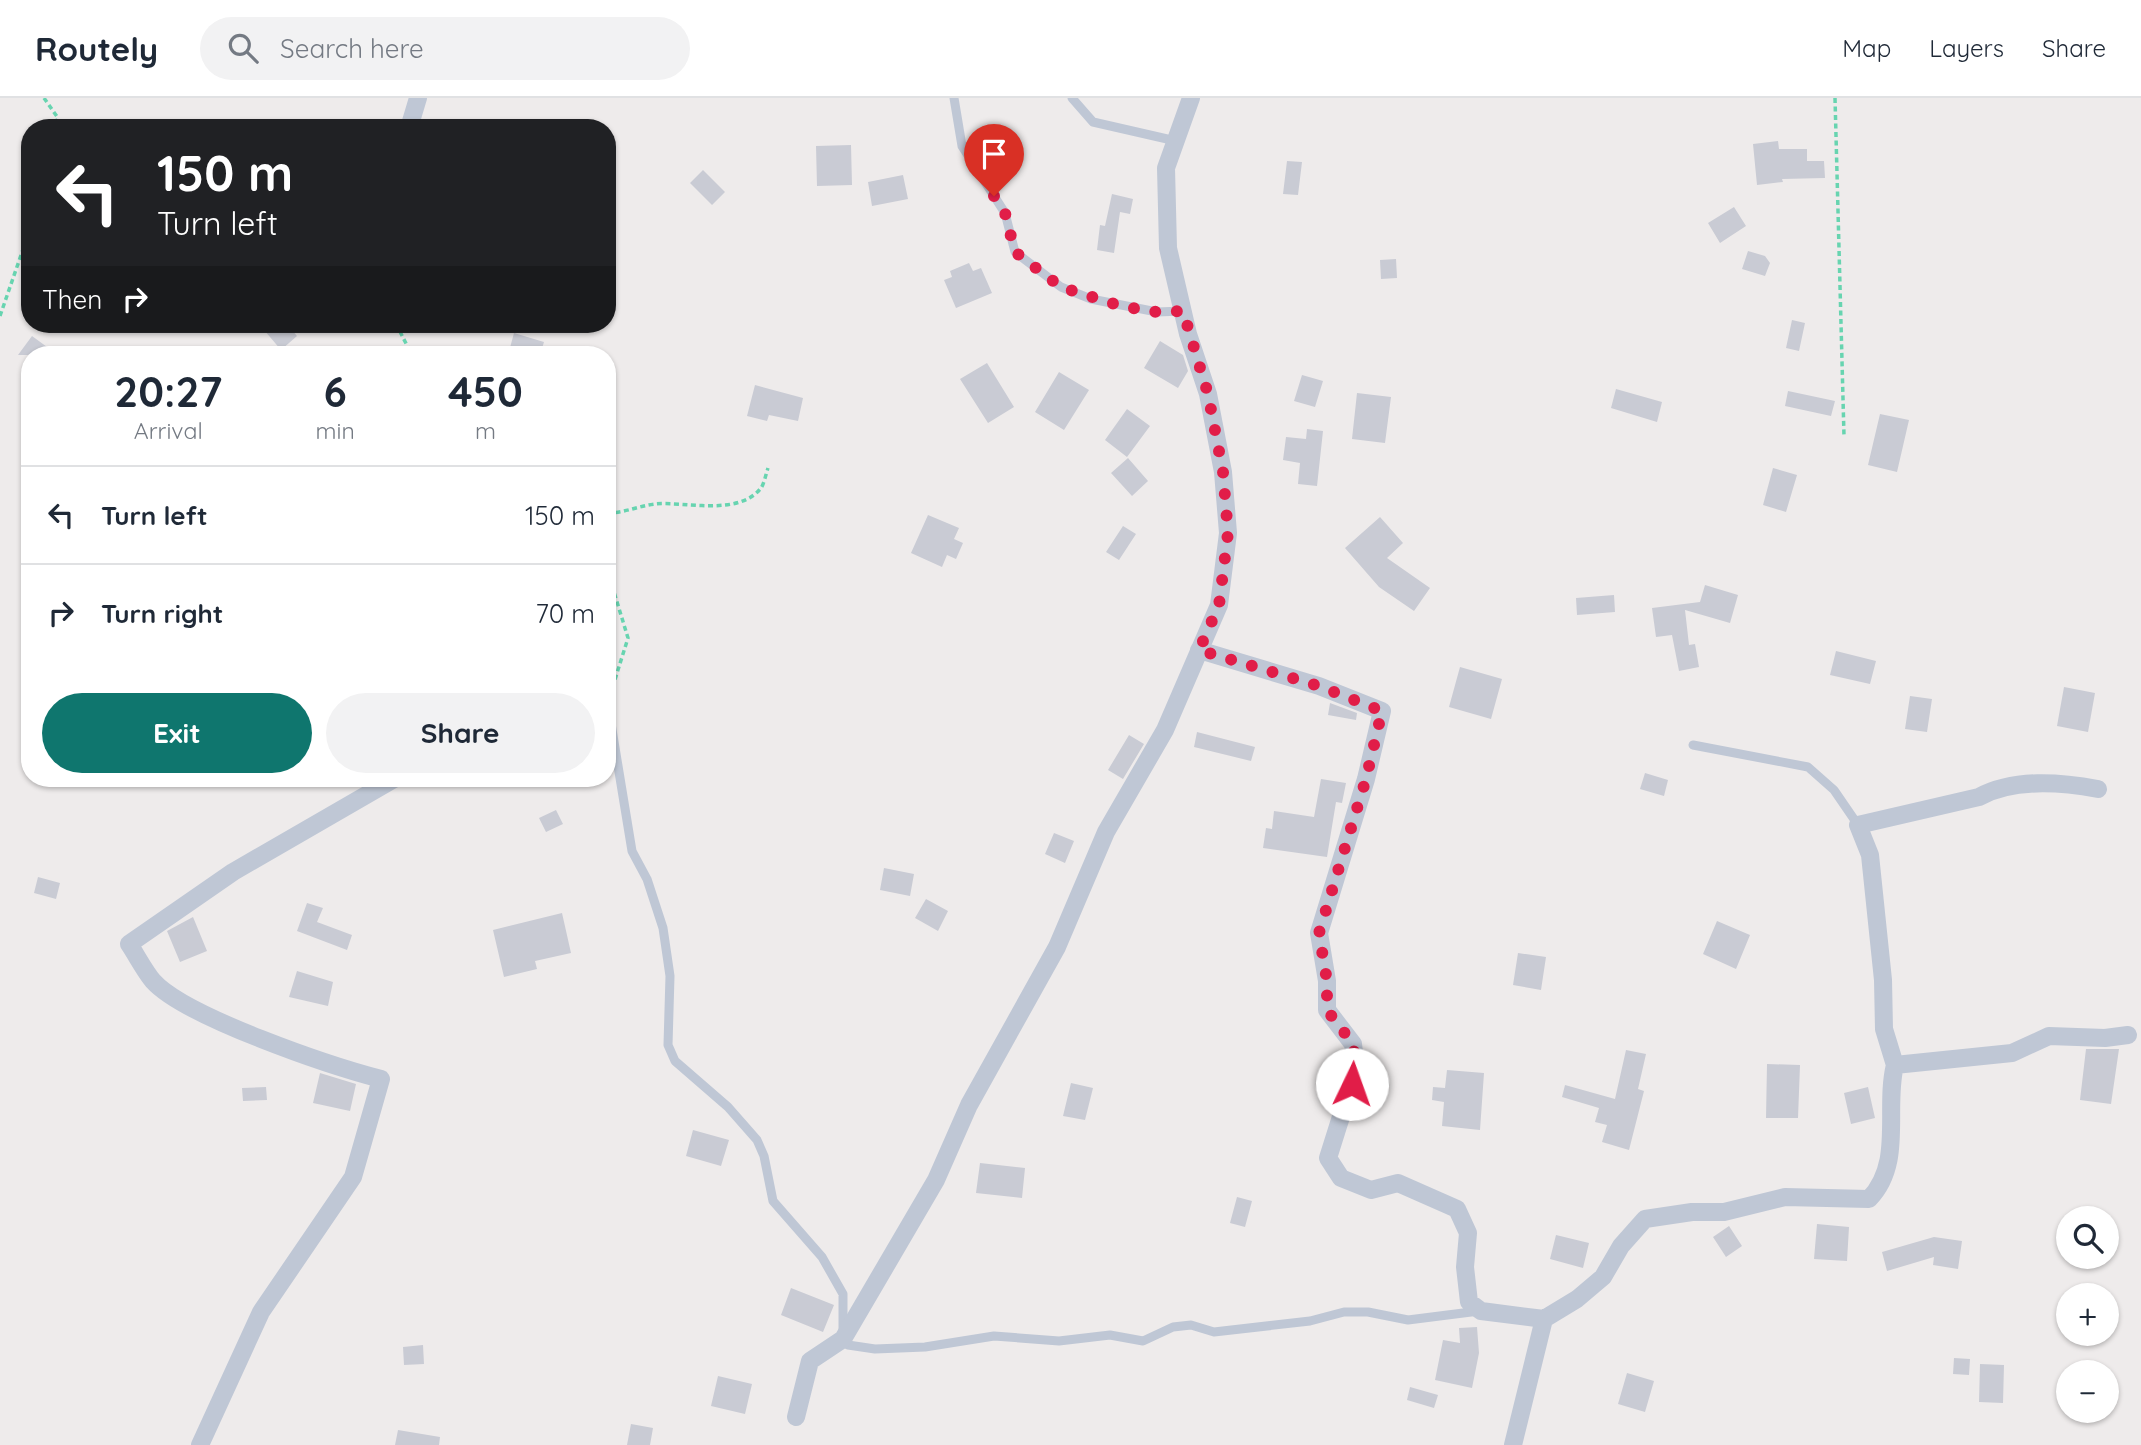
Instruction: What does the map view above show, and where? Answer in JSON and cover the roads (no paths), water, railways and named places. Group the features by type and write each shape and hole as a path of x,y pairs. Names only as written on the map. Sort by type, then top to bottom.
{"street":[{"path":"412,119 418,98"},
{"path":"796,1417 810,1361 843,1339 936,1180 969,1105 1057,947 1106,832 1165,730 1219,605 1228,533 1223,472 1208,394 1183,311 1168,248 1166,168 1191,98"},
{"path":"1199,650 1319,686 1382,711 1366,779 1319,933 1327,981 1327,1010 1353,1044 1356,1069 1328,1158 1340,1178 1371,1189 1398,1183 1457,1209 1468,1233 1465,1267 1469,1302 1481,1311 1544,1319 1577,1299 1603,1277 1621,1246 1645,1219 1692,1212 1724,1212 1785,1197 1869,1199 1882,1185 1888,1159 1893,1129 1891,1079 1895,1065 1884,1029 1884,980 1870,855 1858,825 1979,797 1996,788 2057,783 2098,789"},
{"path":"200,1445 261,1312 353,1177 381,1079 340,1068 201,1013 154,982 129,944 233,872 380,787"},
{"path":"1895,1065 2012,1053 2049,1036 2105,1038 2128,1035"},
{"path":"1513,1445 1544,1319"}],"lane":[{"path":"954,98 962,146 1005,213 1015,252 1061,287 1091,299 1157,312 1183,311"},
{"path":"1072,98 1093,122 1176,141"},
{"path":"1693,745 1808,767 1834,790 1858,825"},
{"path":"616,753 632,851 647,878 663,928 670,976 668,1045 675,1061 728,1107 757,1140 764,1156 774,1201 822,1257 843,1294 843,1339 848,1345 875,1349 961,1343 994,1336 1059,1341 1110,1335 1143,1341 1173,1327 1191,1325 1214,1332 1310,1321 1344,1312 1368,1312 1408,1321 1481,1311"}]}
